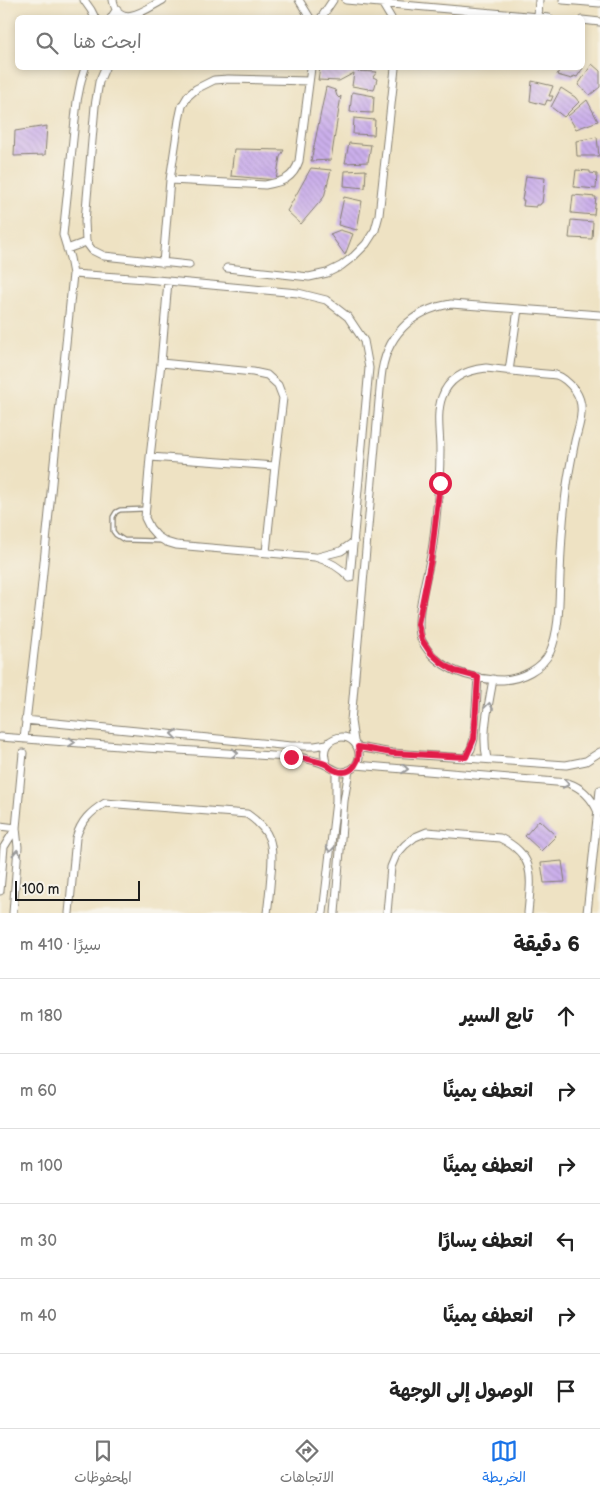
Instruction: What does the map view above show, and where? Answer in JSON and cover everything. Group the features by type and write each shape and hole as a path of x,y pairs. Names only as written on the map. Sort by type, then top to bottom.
{"street":[{"path":"84,0 94,15"},
{"path":"113,0 117,9 124,15"},
{"path":"139,15 163,0"},
{"path":"299,0 308,15"},
{"path":"323,15 333,0"},
{"path":"346,0 526,15"},
{"path":"538,15 539,0"},
{"path":"563,0 600,3"},
{"path":"382,3 389,15"},
{"path":"114,15 117,9"},
{"path":"585,20 600,22"},
{"path":"24,738 41,592 73,274 63,235 77,101 84,70"},
{"path":"104,70 95,106 85,221 86,242 92,250 104,256 189,265"},
{"path":"170,180 265,185 276,183 291,176 300,161 311,70"},
{"path":"227,268 309,276 327,273 341,266 366,244 374,230 379,215 394,70"},
{"path":"163,262 170,180 180,113 188,96 196,88 214,80 309,81"},
{"path":"67,249 86,242"},
{"path":"73,274 168,280 298,292 326,300 348,317 364,340 369,368 350,578 335,564 315,557 176,545 166,542 150,528 145,518 168,280"},
{"path":"0,737 304,758 327,765 336,771 343,772 349,770 356,765 359,759 351,721 382,368 387,350 396,334 409,321 433,307 451,304 600,315"},
{"path":"509,371 518,309"},
{"path":"161,363 253,372 267,375 278,385 283,398 266,552"},
{"path":"486,368 509,371 557,375 568,382 576,391 582,414 566,485 556,638 549,654 537,668 521,676 504,680 478,677 455,671 442,663 430,652 422,640 418,624 437,518 440,474 439,412 441,398 448,385 459,375 472,369 486,368"},
{"path":"150,456 275,466"},
{"path":"315,557 341,551 354,542"},
{"path":"466,757 474,739 478,677"},
{"path":"488,759 485,750 484,734 493,679"},
{"path":"25,720 303,747 327,744"},
{"path":"327,765 324,751 327,744 332,739 339,737 347,737 356,744 392,753 566,765 586,761 600,752"},
{"path":"13,913 18,847 16,828 23,753"},
{"path":"356,765 568,783 588,795 598,812"},
{"path":"335,913 343,810 349,770"},
{"path":"323,913 335,809 336,771"},
{"path":"587,913 600,790"},
{"path":"70,913 76,838 86,817 105,803 247,814 256,820 263,827 272,846 273,857 267,913"},
{"path":"335,809 343,810"},
{"path":"0,826 16,828"},
{"path":"0,891 4,847 16,828"},
{"path":"387,913 391,867 396,855 415,837 427,832 500,838 514,846 525,858 529,868 531,878 528,913"}],"lane":[{"path":"146,508 116,512 113,517 113,531 124,540 166,542"}],"building":[{"path":"592,64 600,71 600,87 590,95 578,85"},
{"path":"320,70 377,72 373,77 377,79 374,90 352,86 354,73 339,81 318,80"},
{"path":"559,70 582,70 577,77 574,76 572,79 557,75"},
{"path":"532,81 553,86 549,96 553,96 551,101 547,100 545,105 530,101"},
{"path":"326,87 335,90 339,98 341,96 331,160 311,161"},
{"path":"561,88 579,102 564,117 551,107"},
{"path":"352,92 374,96 373,113 350,112"},
{"path":"587,100 598,121 576,129 568,116"},
{"path":"354,118 375,120 374,135 353,134"},
{"path":"47,126 45,155 14,156 15,131"},
{"path":"597,137 599,156 577,156 576,141"},
{"path":"349,143 371,145 368,162 345,163"},
{"path":"234,149 284,150 280,157 276,180 231,176"},
{"path":"311,168 331,170 324,197 301,224 287,211"},
{"path":"366,170 365,188 344,186 345,171"},
{"path":"576,170 590,171 590,173 597,174 596,189 574,187"},
{"path":"526,176 545,178 542,203 536,205 536,207 523,206 524,200 522,200"},
{"path":"573,195 596,197 594,215 571,213"},
{"path":"344,197 362,201 357,230 338,225"},
{"path":"571,220 593,222 592,239 569,238"},
{"path":"340,230 353,234 345,255 330,234"},
{"path":"539,820 556,836 541,851 525,836"},
{"path":"562,861 565,882 544,883 541,863"}],"route":[{"path":"291,757 316,761 327,765 331,769 343,772 356,765 359,759 358,747 392,753 466,757 471,748 474,739 478,677 455,671 442,663 430,652 422,640 418,624 431,559 440,483"}]}
